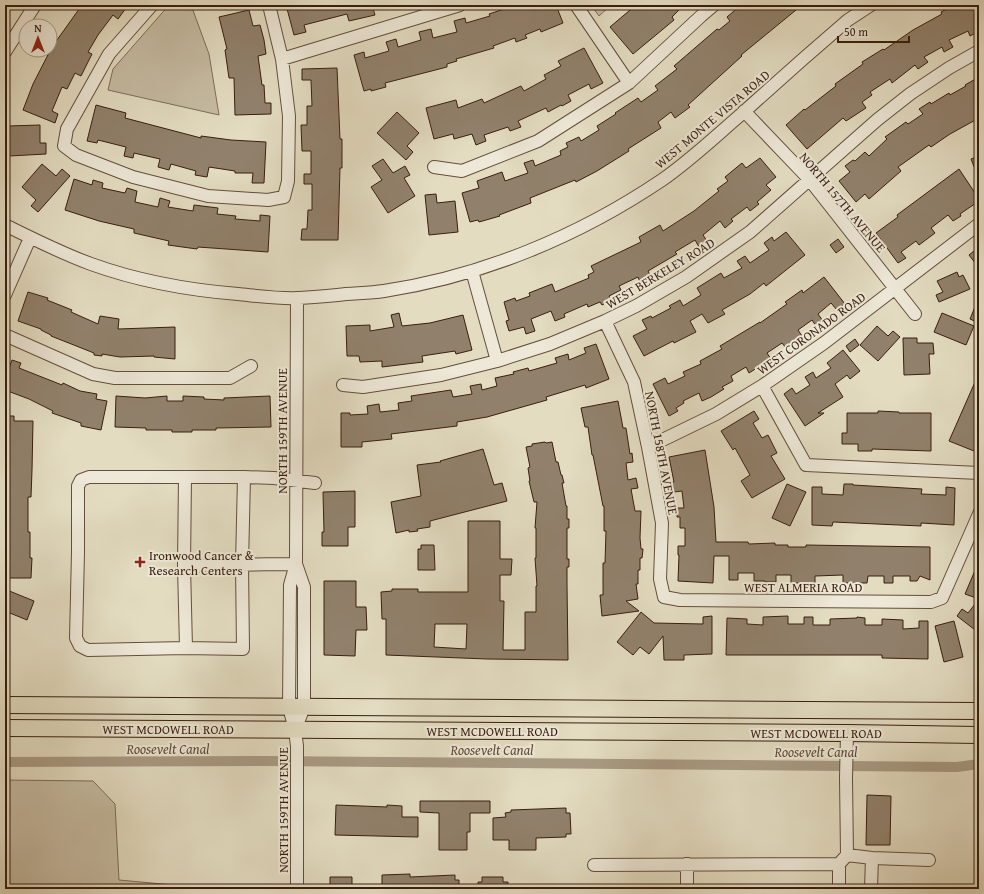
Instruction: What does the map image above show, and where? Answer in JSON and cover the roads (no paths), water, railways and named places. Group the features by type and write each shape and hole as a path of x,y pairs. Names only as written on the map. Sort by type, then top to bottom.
{"main road":[{"name":"WEST MCDOWELL ROAD","path":"5,706 979,711"},
{"path":"847,733 853,724 862,720 939,721 954,711"},
{"name":"WEST MCDOWELL ROAD","path":"5,728 979,735"}],"street":[{"path":"5,52 35,5"},
{"path":"148,6 109,54 67,129 64,146 76,155 133,177 208,196 268,200 284,197 288,181 289,116 282,59 269,5"},
{"path":"282,59 460,5"},
{"path":"576,5 629,84"},
{"path":"434,167 462,171 538,141 629,84 714,5"},
{"name":"WEST MONTE VISTA ROAD","path":"5,225 65,254 93,265 121,274 211,292 297,298 381,292 417,285 472,271 525,252 577,229 623,205 664,178 705,146 848,20 871,5"},
{"name":"WEST BERKELEY ROAD","path":"343,385 363,387 441,375 497,361 550,344 636,306 717,256 750,232 877,120 910,94 949,68 979,51"},
{"name":"NORTH 157TH AVENUE","path":"744,112 809,179 915,314"},
{"name":"WEST CORONADO ROAD","path":"648,447 716,414 762,386 824,343 979,224"},
{"path":"5,295 30,238"},
{"path":"472,271 497,361"},
{"name":"NORTH 159TH AVENUE","path":"297,298 296,564 304,586 295,730 297,751 297,889"},
{"name":"NORTH 158TH AVENUE","path":"605,321 634,382 648,447 662,523 660,579 664,597"},
{"path":"5,335 94,374 115,378 230,378 251,366"},
{"path":"762,386 806,465 979,473"},
{"path":"244,477 242,564 243,649 186,648 88,650 80,646 76,638 78,486 81,480 89,476 244,477 296,480 315,483"},
{"path":"185,477 184,566 186,648"},
{"name":"WEST ALMERIA ROAD","path":"664,597 680,600 931,602 942,598 979,514"},
{"path":"184,566 296,564"},
{"path":"594,865 838,864 847,855 847,733"},
{"path":"847,855 872,858 929,860"},
{"path":"871,889 872,858"},
{"path":"687,864 687,889"},
{"path":"838,864 839,889"}],"waterway":[{"name":"Roosevelt Canal","path":"5,762 267,761 957,767 979,764"}],"place":[{"name":"Ironwood Cancer & Research Centers","path":"140,562"}]}
